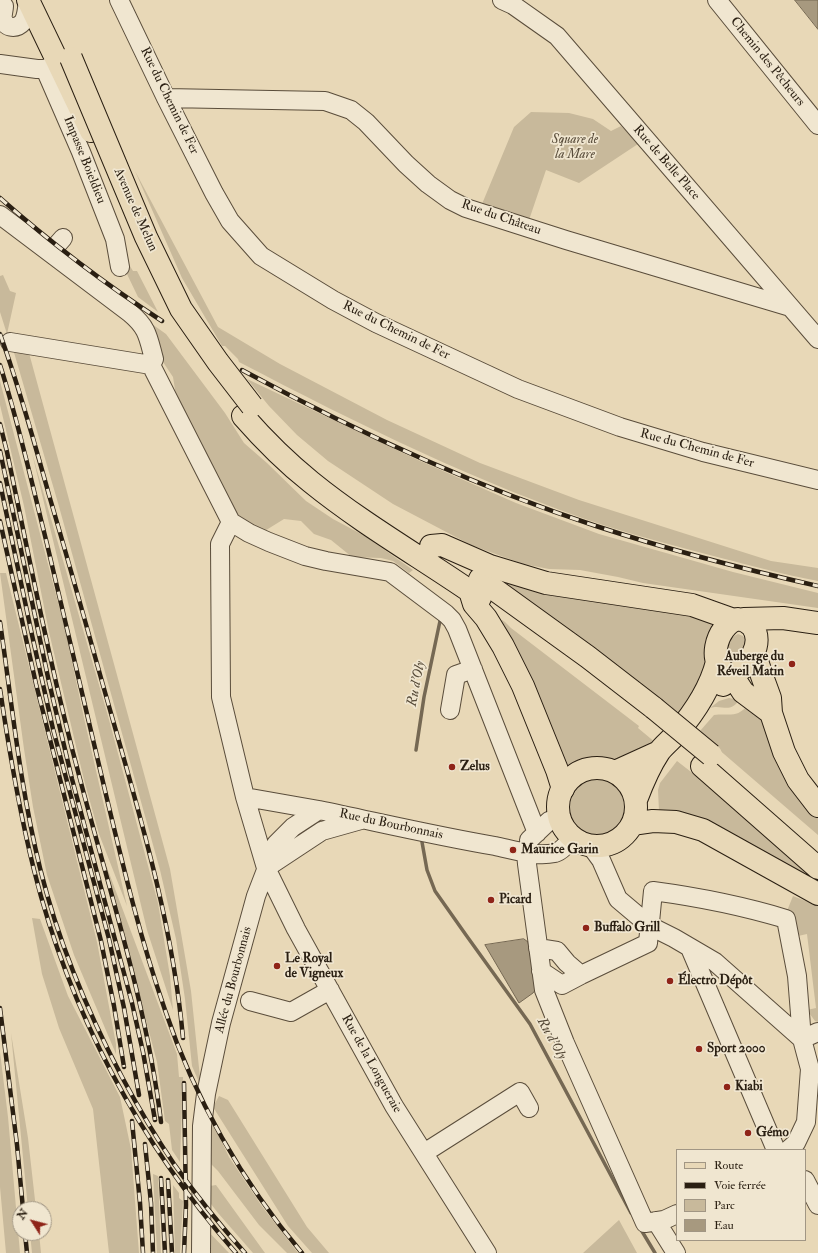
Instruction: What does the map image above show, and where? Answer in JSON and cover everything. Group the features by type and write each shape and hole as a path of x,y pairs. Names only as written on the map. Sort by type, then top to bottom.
{"main road":[{"name":"Avenue de Melun","path":"28,0 90,128 147,263 173,315 201,362 248,411"},
{"name":"Avenue de Melun","path":"44,0 58,63 181,309 218,362 248,411"},
{"path":"248,411 280,436 326,477 387,519 431,546 477,589 507,614 649,713 707,761 818,847"},
{"path":"248,411 277,453 317,487 355,514 477,589"},
{"path":"431,546 442,544 490,566 546,583 692,605 739,620 753,628 755,633 755,646 762,676 770,698 771,713 775,727 790,767 804,790 818,806"},
{"path":"477,589 474,604 486,618 503,646 523,686 557,770 563,789"},
{"path":"771,713 731,677 716,647 717,640 727,626 739,620 783,618 818,622"},
{"path":"694,711 716,693 740,670 755,646 766,634 783,629 818,633"},
{"path":"636,800 628,784 615,772 604,769 592,769 580,772 571,779 563,789 559,802 560,817 565,828 581,841 600,846 610,844 619,839 627,832 632,824 636,812 636,800 659,752 694,711 710,685 731,677"},
{"path":"615,772 659,752"},
{"path":"707,761 818,868"},
{"path":"632,824 653,821 676,822 703,830 818,894"}],"street":[{"path":"4,6 3,18 5,23 9,27 14,27 20,25 24,20 28,0"},
{"name":"Rue du Chemin de Fer","path":"119,0 214,193 230,221 261,256 333,300 376,323 518,389 620,427 703,452 818,480"},
{"name":"Chemin des Pêcheurs","path":"717,0 818,124"},
{"name":"Rue de Belle Place","path":"510,2 557,36 818,339"},
{"path":"0,64 37,69 58,63"},
{"name":"Impasse Boieldieu","path":"58,63 81,152 115,239 120,267"},
{"name":"Rue du Château","path":"166,98 325,101 351,110 366,122 406,164 428,184 450,200 466,208 566,240 790,307"},
{"path":"0,215 139,320 145,329 154,359 151,365"},
{"path":"10,342 151,365"},
{"path":"151,365 231,522 249,533 305,556 390,572 452,620 473,669 537,833"},
{"name":"Rue de la Longueraie","path":"231,522 220,544 221,697 245,797 266,868 296,929 394,1106 487,1253"},
{"path":"450,710 456,675 473,669"},
{"name":"Rue du Bourbonnais","path":"245,797 319,810 434,835 519,851 546,854 557,852 565,846 581,841"},
{"path":"266,868 276,844 293,827 319,810"},
{"path":"560,817 549,821 519,851 527,864 544,990 565,1043 645,1223 664,1220 676,1214"},
{"path":"266,868 322,831 364,819"},
{"path":"581,841 600,860 618,899 650,926 715,962 810,1035"},
{"name":"Allée du Bourbonnais","path":"201,1253 202,1126 206,1094 226,1008 256,896 266,868"},
{"path":"542,971 562,985 648,943 653,891 682,895 767,913 786,919 810,1035 812,1124 796,1144 789,1149"},
{"path":"538,948 556,951 566,963 581,975"},
{"path":"690,948 776,1149"},
{"path":"250,1001 291,1012 330,990"},
{"path":"424,1153 520,1092 529,1108"},
{"path":"806,1182 818,1206"},
{"path":"656,1221 676,1253"}],"green space":[{"name":"Square de la Mare","path":"531,112 569,113 593,119 611,131 621,126 638,144 579,183 546,170 529,220 482,204 514,127"},
{"path":"135,171 218,327 280,364 387,420 480,463 579,500 771,561 818,568 818,581 664,543 606,526 559,509 465,472 420,452 239,362 238,359 225,346 222,346 182,278"},
{"path":"128,263 133,271 137,271 158,312 138,297 126,272"},
{"path":"3,275 10,291 16,293 7,334 0,312 0,276"},
{"path":"142,317 166,334 225,413 244,443 306,501 333,519 365,536 413,570 409,573 393,561 381,558 352,557 331,540 314,534 301,521 284,519 263,532 239,517 217,484 176,396 173,377 157,353"},
{"path":"13,349 29,353 170,869 191,991 201,1087 192,1066 185,999 176,939 160,870 58,503"},
{"path":"247,379 418,460 516,503 599,534 733,572 818,593 818,608 643,583 580,570 549,569 523,564 471,545 393,504 328,461 297,435 269,406"},
{"path":"0,381 65,629 127,906 99,834 84,780 49,632 24,506 0,405"},
{"path":"32,453 108,716 158,903 170,976 173,1010 147,930"},
{"path":"0,573 6,573 97,942 116,1044 116,1054 74,955 47,875 33,807"},
{"path":"492,577 681,609 704,618 713,628 710,671 680,714 662,699 659,701"},
{"path":"502,620 639,726 638,728 656,743 617,763 596,759 570,769 567,774 500,621"},
{"path":"738,634 743,636 747,641 746,649 733,663 727,660 725,649 732,637"},
{"path":"729,698 739,700 736,704 729,708 710,708 719,701"},
{"path":"749,704 758,711 818,814 818,835 717,748 718,746 700,731 714,715 737,714"},
{"path":"677,761 695,775 696,773 818,878 818,886 659,811 658,790 660,783"},
{"path":"598,776 614,781 619,785 623,790 628,806 623,822 619,827 614,831 598,836 582,831 577,827 573,822 568,806 573,790 577,785 582,781"},
{"path":"103,857 177,1054 179,1077 183,1077 180,1162 172,1150 169,1124 165,1121 157,1062"},
{"path":"793,896 818,906 818,1022 815,1021 807,1010 816,1008 807,934 798,936 796,920 787,911"},
{"path":"32,918 40,919 68,996 120,1097 131,1149 139,1253 109,1253 93,1109 59,1028 42,974"},
{"path":"11,1033 28,1138 35,1201 27,1201"},
{"path":"0,1052 8,1117 15,1201 12,1201 12,1241 19,1241 20,1253 6,1253 0,1187"},
{"path":"219,1096 228,1100 307,1227 329,1253 312,1253 288,1226 213,1107"},
{"path":"208,1121 213,1124 229,1157 261,1205 298,1253 287,1253 259,1225 218,1171 210,1163"},
{"path":"153,1174 158,1176 161,1253 157,1253"},
{"path":"173,1185 179,1193 179,1198 183,1201 180,1253 175,1253"},
{"path":"216,1185 265,1253 253,1253 204,1195 210,1186"},
{"path":"619,1220 637,1253 583,1253"},
{"path":"204,1227 229,1253 208,1253"},
{"path":"31,1241 40,1241 41,1253 32,1253"}],"water":[{"path":"795,0 818,0 818,29"},
{"path":"524,939 528,942 536,989 519,1003 485,945"}],"waterway":[{"name":"Ru d'Oly","path":"416,750 424,697 440,621"},
{"name":"Ru d'Oly","path":"422,842 427,870 435,891 530,1024 631,1213"},
{"name":"Ru d'Oly","path":"640,1228 655,1253"}],"railway":[{"path":"0,198 79,262 162,321"},
{"path":"0,334 32,434 139,811 161,901 170,946 178,992 183,1038"},
{"path":"0,365 31,477 126,879 148,958 165,1010 190,1075 222,1138 259,1197 302,1253"},
{"path":"242,370 371,436 460,475 550,510 623,535 679,551 818,586"},
{"path":"0,424 69,738 115,907 147,1036 161,1122"},
{"path":"0,451 49,682 72,779 132,1003 143,1052 155,1120"},
{"path":"0,483 53,729 109,939 124,1008 139,1095"},
{"path":"0,521 36,684 101,941 124,1067"},
{"path":"0,622 17,745 33,838 55,922 85,1001 109,1052 153,1132 191,1187 217,1221 245,1253"},
{"path":"0,689 15,780 34,870 49,922 67,974 88,1024 112,1074 139,1121 169,1167 201,1211 236,1253"},
{"path":"0,1008 22,1201"},
{"path":"184,1083 186,1205 184,1253"},
{"path":"132,1121 143,1253"},
{"path":"145,1144 151,1203 153,1253"},
{"path":"161,1178 165,1253"},
{"path":"168,1180 172,1253"},
{"path":"26,1241 27,1253"}],"place":[{"name":"Auberge du Réveil Matin","path":"792,664"},
{"name":"Zelus","path":"452,767"},
{"name":"Maurice Garin","path":"513,850"},
{"name":"Picard","path":"491,900"},
{"name":"Buffalo Grill","path":"586,928"},
{"name":"Le Royal de Vigneux","path":"277,966"},
{"name":"Électro Dépôt","path":"670,981"},
{"name":"Sport 2000","path":"699,1049"},
{"name":"Kiabi","path":"727,1087"},
{"name":"Gémo","path":"748,1133"}]}
